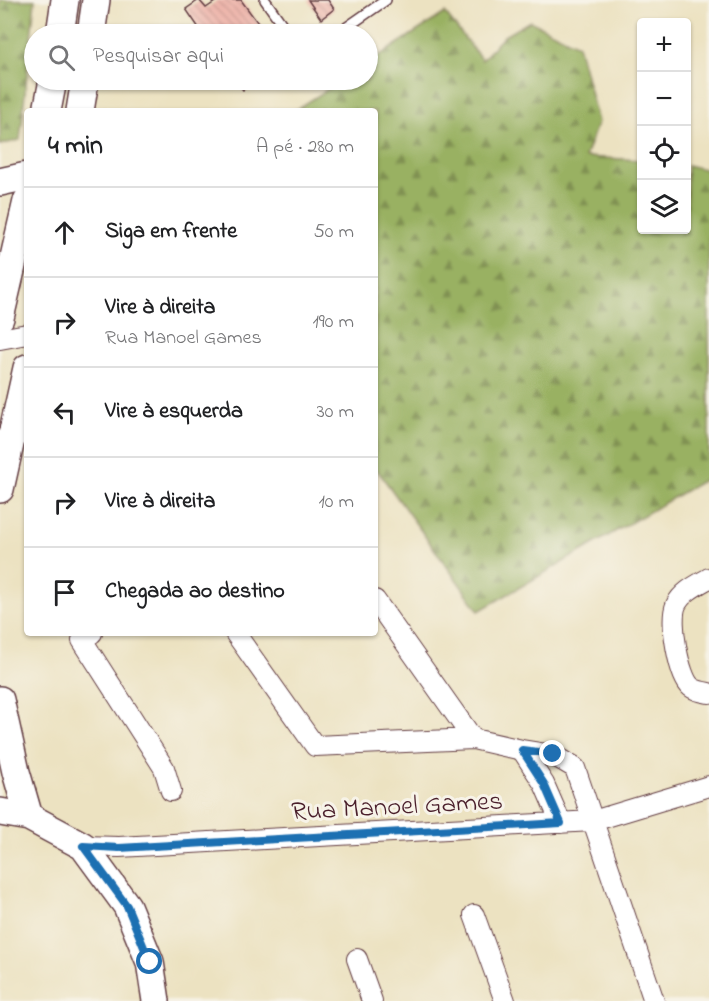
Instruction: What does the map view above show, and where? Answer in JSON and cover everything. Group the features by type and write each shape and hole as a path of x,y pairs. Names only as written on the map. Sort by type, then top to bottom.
{"street":[{"path":"61,24 65,0"},
{"path":"92,24 96,0"},
{"path":"48,108 51,90"},
{"path":"80,108 83,90"},
{"path":"0,182 24,177"},
{"path":"0,318 24,214"},
{"path":"0,339 24,335"},
{"path":"0,489 24,381"},
{"path":"709,578 683,596 676,605 672,632 686,681 692,688 709,693"},
{"path":"378,604 473,739"},
{"path":"86,636 164,768 171,791"},
{"path":"237,636 315,746 473,739 553,754 575,768 654,1001"},
{"path":"0,700 13,761 29,817"},
{"path":"522,750 544,784 561,823"},
{"name":"Rua Manoel Games","path":"83,846 119,848 593,821 709,786"},
{"path":"0,812 29,817 83,846 127,906 150,962 156,1001"},
{"path":"474,915 505,1001"},
{"path":"357,959 372,1001"}],"lane":[{"path":"265,0 282,24"},
{"path":"351,24 386,0"}],"green space":[{"path":"0,0 35,0 32,24 24,24 25,90 20,140 0,145"},
{"path":"445,13 482,60 504,36 530,21 578,45 598,122 585,157 637,160 637,234 691,234 691,166 709,170 709,477 479,611 378,471 378,108 299,108 327,90 378,90 378,57"}],"building":[{"path":"199,0 206,8 218,0 241,0 259,24 196,24 186,9"},
{"path":"308,0 328,0 334,9 321,19"}],"route":[{"path":"150,962 127,906 83,846 119,848 561,823 544,784 522,750 553,754"}]}
